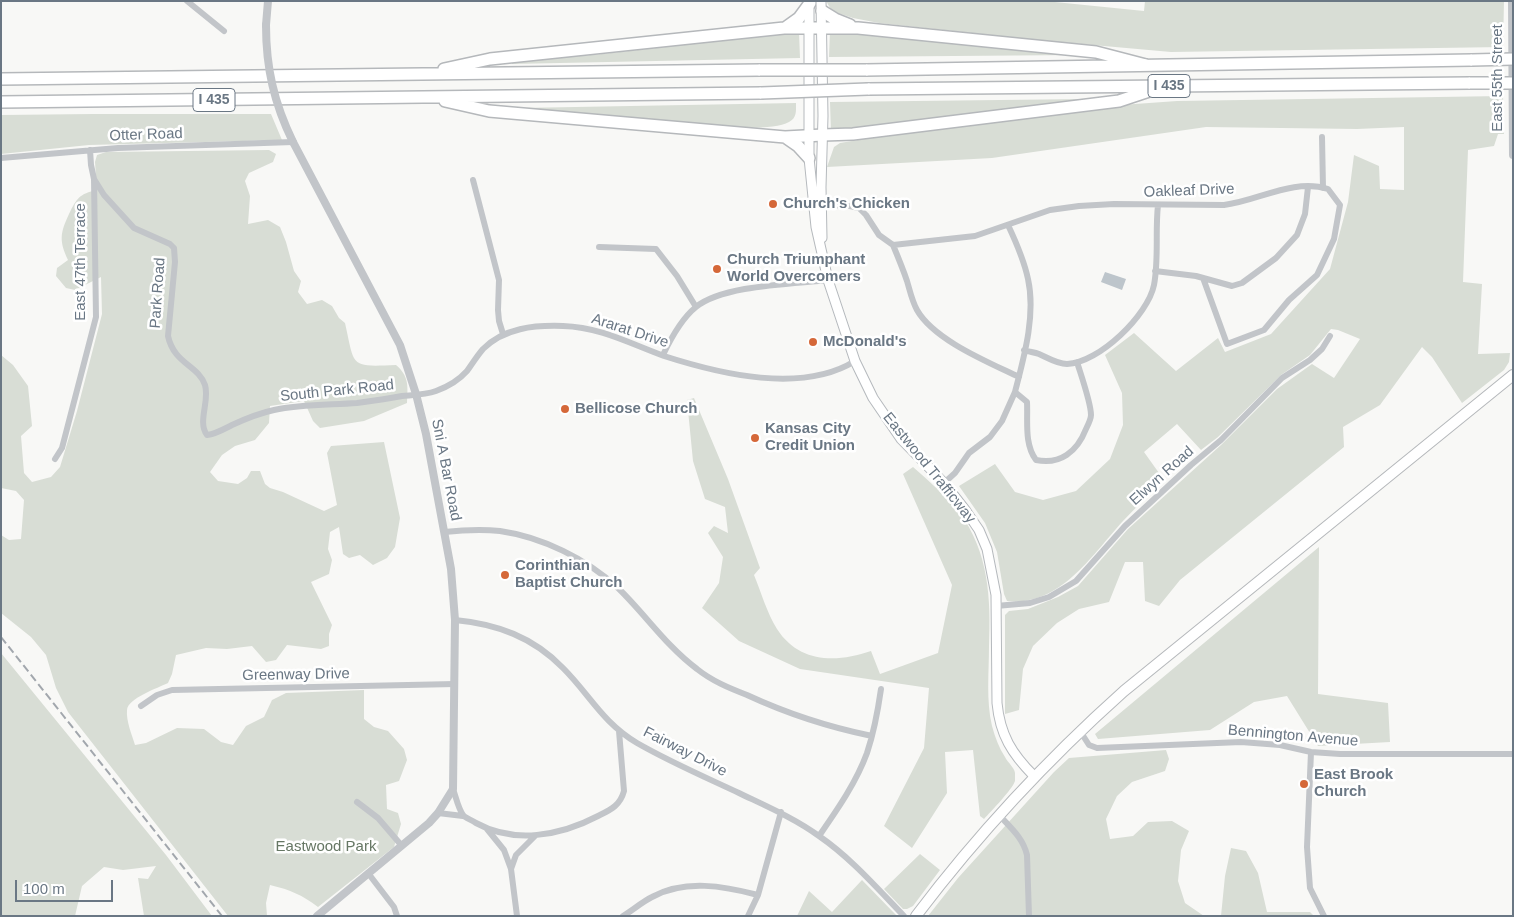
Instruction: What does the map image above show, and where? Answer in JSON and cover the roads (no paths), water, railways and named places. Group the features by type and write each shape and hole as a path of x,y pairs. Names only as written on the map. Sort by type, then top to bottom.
{"highway":[{"path":"784,28 815,4 835,19 858,28"},
{"path":"420,74 490,59 784,28 858,28 1096,52 1146,65"},
{"name":"I 435","path":"1,79 866,70 1513,59"},
{"name":"I 435","path":"1,102 1513,83"},
{"path":"426,97 490,111 784,137 854,134 1119,101 1164,86"},
{"path":"784,137 798,146 809,158"},
{"path":"916,916 945,878 1034,776 1124,691 1513,375"}],"main road":[{"name":"Eastwood Trafficway","path":"815,4 809,28 809,158 816,226 828,280 855,361 873,398 891,425 919,459 944,483 966,511 979,530 987,549 993,572 996,606 998,719 1012,751 1034,776"},
{"name":"Eastwood Trafficway","path":"815,4 822,28 821,247"}],"street":[{"path":"187,1 224,31"},
{"name":"Sni A Bar Road","path":"268,1 266,43 273,93 283,122 400,345 416,394 426,434 451,569 455,620 452,790 438,813 402,846 316,916"},
{"name":"East 55th Street","path":"1512,1 1513,155"},
{"path":"1204,278 1228,344 1264,330 1289,300 1317,275 1334,239 1340,205 1328,190 1323,188 1322,137"},
{"name":"Otter Road","path":"1,158 90,150 293,142"},
{"name":"East 47th Terrace","path":"55,458 62,448 96,317 94,179 90,150"},
{"name":"Park Road","path":"94,179 104,195 134,228 170,244 174,248 175,262 168,336 174,353 198,375 204,384 206,397 203,421 205,433"},
{"path":"473,180 499,280 498,310 503,334"},
{"name":"Oakleaf Drive","path":"894,245 975,236 1050,210 1114,204 1224,205 1239,203 1271,192 1298,187 1323,188"},
{"path":"1155,271 1204,278 1232,286 1242,283 1276,258 1297,235 1305,214 1308,188"},
{"path":"821,206 846,205 859,208 879,235 894,245 917,310 925,321 962,349 1019,377"},
{"path":"1024,350 1065,364 1077,362 1112,342 1130,326 1147,302 1154,285 1158,205"},
{"path":"944,483 955,473 970,453 990,437 1002,421 1015,392 1019,377 1030,318 1030,290 1024,263 1008,225"},
{"path":"599,247 656,249 677,276 696,307"},
{"path":"663,355 672,337 696,307 710,299 738,291 828,280"},
{"name":"Ararat Drive","path":"416,394 434,392 450,385 465,373 482,350 503,334 528,327 564,326 590,329 610,334 663,355 723,372 782,378 808,377 844,368 855,361"},
{"name":"Elwyn Road","path":"996,606 1030,603 1049,597 1076,581 1125,526 1221,440 1282,378 1310,360 1322,349 1330,336"},
{"path":"1015,392 1027,402 1029,452 1036,460 1045,462 1064,458 1080,444 1091,416 1077,362"},
{"name":"South Park Road","path":"205,433 211,435 248,418 272,410 359,402 416,394"},
{"path":"444,532 473,530 501,532 531,538 556,548 585,563 608,579 677,653 716,682 786,713 841,730 872,736"},
{"name":"Fairway Drive","path":"455,620 478,622 499,627 521,636 540,647 564,668 600,713 619,731 637,743 698,774 780,812 819,836 858,868 904,916"},
{"name":"Greenway Drive","path":"141,706 157,695 172,690 455,684"},
{"path":"819,836 838,809 867,754 881,689"},
{"path":"438,813 463,816 487,829 523,836 551,834 581,825 616,807 622,800 624,791 619,731"},
{"name":"Bennington Avenue","path":"1080,731 1089,744 1097,748 1241,742 1280,745 1310,752 1340,754 1513,754"},
{"path":"1310,752 1307,847 1310,888 1324,916"},
{"path":"452,790 463,816"},
{"path":"357,802 378,818 402,846"},
{"path":"748,916 758,895 780,812"},
{"path":"1000,816 1021,839 1027,855 1029,916"},
{"path":"487,829 504,850 511,868 517,916"},
{"path":"511,868 516,855 535,836"},
{"path":"368,873 394,907 397,916"},
{"path":"623,916 652,897 672,889 689,886 737,889 758,895"}],"railway":[{"path":"1,637 222,916"}],"place":[{"name":"Church's Chicken","path":"773,204"},
{"name":"Church Triumphant World Overcomers","path":"717,269"},
{"name":"McDonald's","path":"813,342"},
{"name":"Bellicose Church","path":"565,409"},
{"name":"Kansas City Credit Union","path":"755,438"},
{"name":"Corinthian Baptist Church","path":"505,575"},
{"name":"East Brook Church","path":"1304,784"}],"park label":[{"name":"Eastwood Park","path":"326,847"}]}
